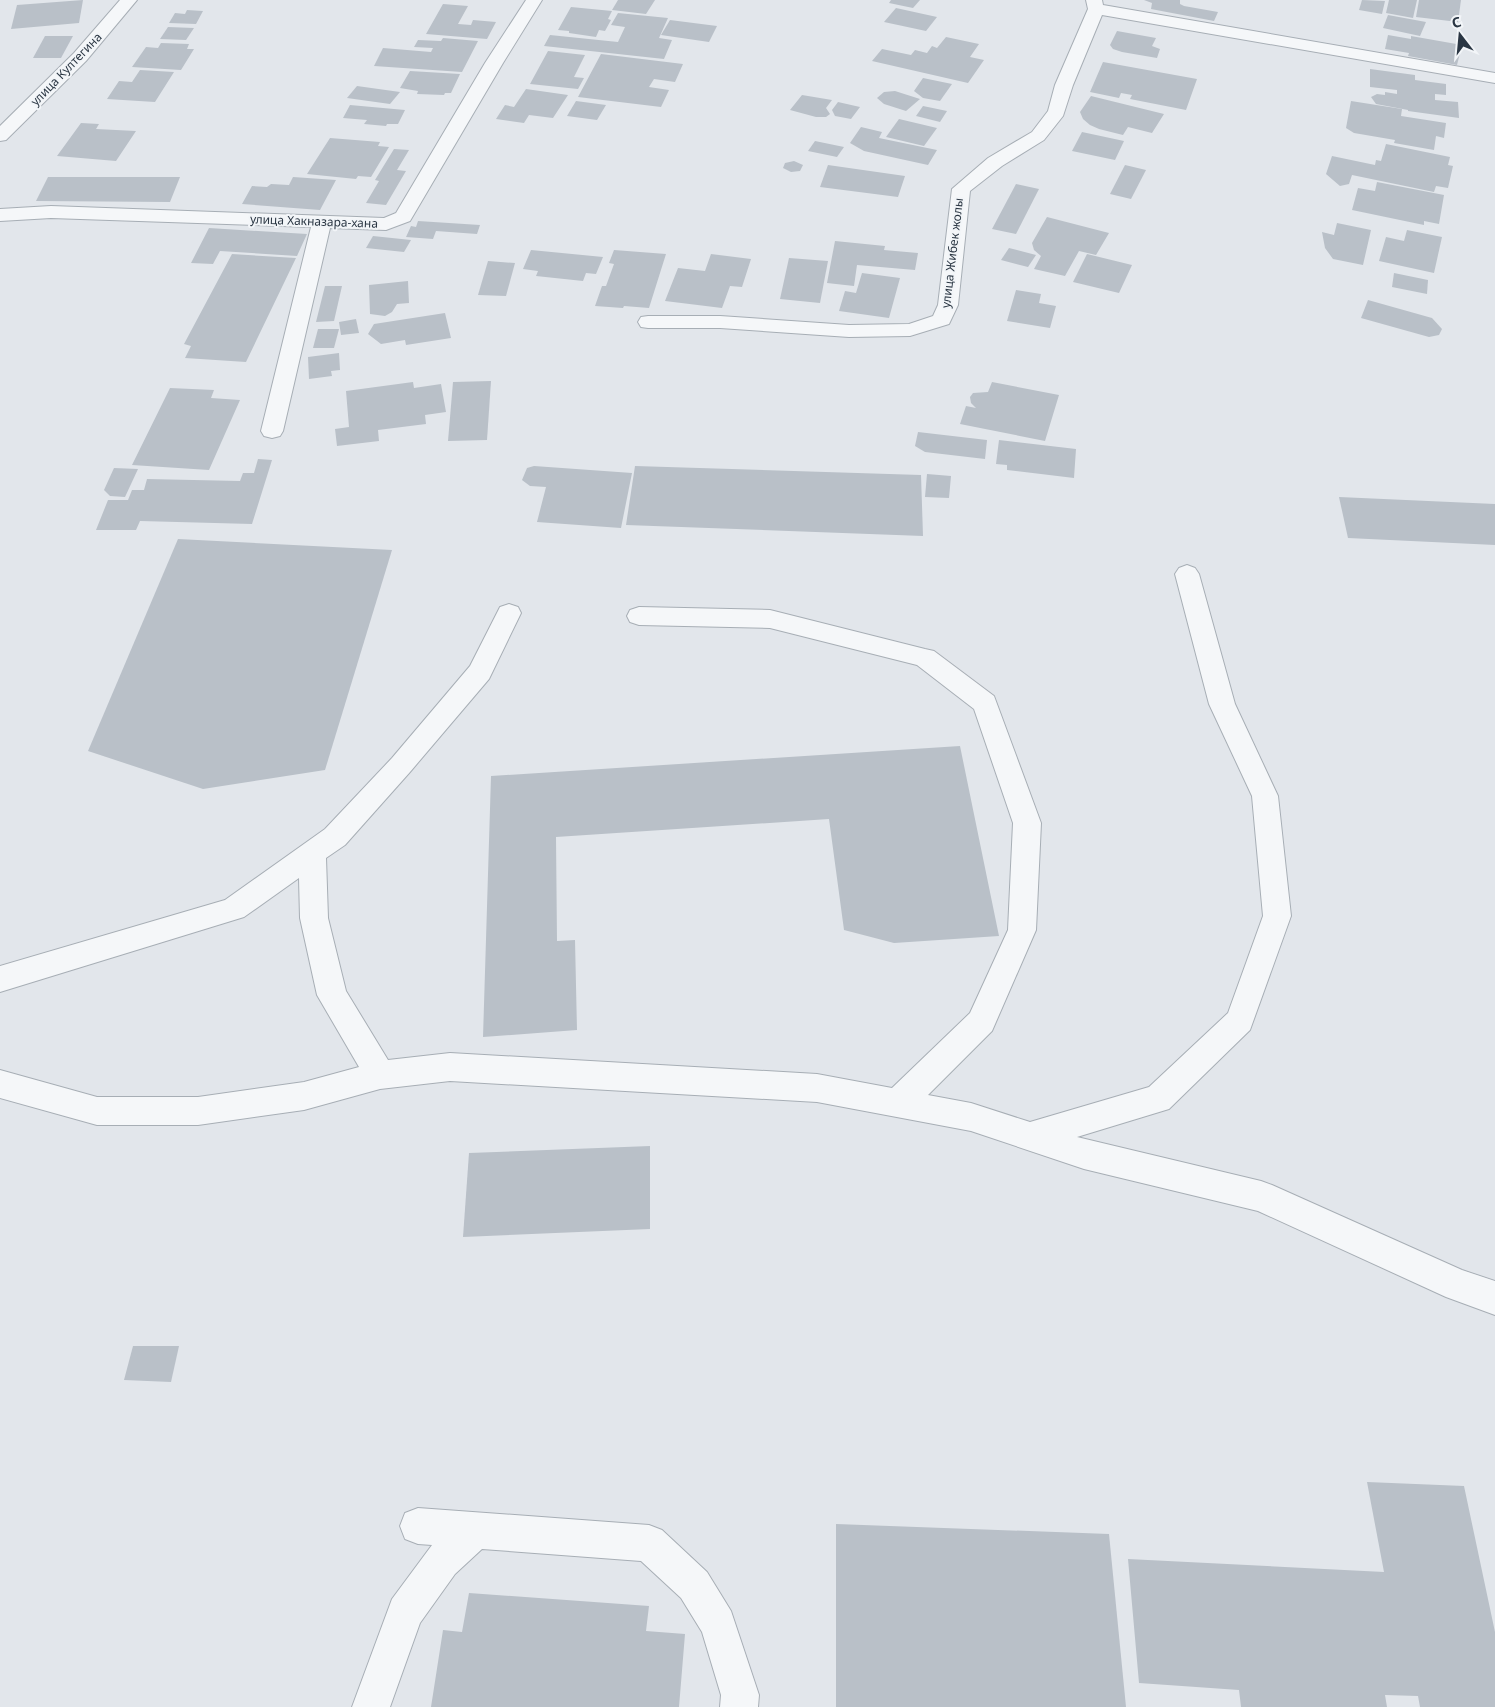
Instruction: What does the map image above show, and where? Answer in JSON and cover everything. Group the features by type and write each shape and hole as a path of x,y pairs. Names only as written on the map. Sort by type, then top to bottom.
{"street":[{"name":"улица Култегина","path":"0,136 80,58 129,0"},
{"name":"улица Хакназара-хана","path":"0,215 51,212 386,224 403,217 494,63 534,0"},
{"path":"1095,4 1495,78"},
{"name":"улица Жибек жолы","path":"648,322 720,322 849,331 910,330 942,320 948,305 961,189 995,162 1038,136 1057,112 1064,85 1095,4"},
{"path":"272,431 322,221"},
{"path":"1030,1136 1158,1099 1240,1022 1278,916 1265,796 1222,704 1187,574"},
{"path":"0,979 234,908 312,854 335,837 402,765 480,672 509,613"},
{"path":"639,616 770,619 925,658 985,703 1028,823 1022,930 981,1022 898,1103"},
{"path":"312,854 314,918 332,995 380,1075"},
{"path":"0,1084 97,1110 198,1111 304,1096 380,1075 450,1067 817,1088 971,1117 1084,1154 1262,1196 1458,1285 1495,1298"},
{"path":"418,1526 649,1543 694,1584 718,1624 740,1695 740,1707"},
{"path":"371,1707 405,1612 442,1560 476,1530"}],"building":[{"path":"83,0 79,23 11,29 17,5"},
{"path":"618,0 655,0 646,14 612,10"},
{"path":"891,0 920,0 913,8 889,3"},
{"path":"1144,0 1180,0 1180,4 1184,6 1218,12 1214,21 1151,9 1152,3"},
{"path":"1362,0 1385,1 1382,14 1359,10"},
{"path":"1389,0 1417,0 1413,18 1386,13"},
{"path":"1419,0 1461,0 1458,22 1416,17"},
{"path":"443,4 468,6 458,24 471,25 473,20 496,22 487,39 426,34"},
{"path":"571,7 612,11 608,19 611,20 605,31 599,30 596,37 558,30"},
{"path":"896,8 937,17 926,31 884,22"},
{"path":"187,10 203,11 196,24 169,23 175,13 185,14"},
{"path":"618,13 668,18 659,38 672,40 664,59 544,46 550,35 618,42 625,27 611,25"},
{"path":"1388,15 1426,22 1420,36 1383,28"},
{"path":"670,20 717,26 709,42 661,35"},
{"path":"168,27 194,28 186,40 160,39"},
{"path":"1117,31 1156,38 1152,46 1160,49 1157,58 1113,49 1110,45"},
{"path":"1388,35 1411,39 1411,36 1462,45 1457,65 1408,56 1409,53 1385,49"},
{"path":"45,36 73,36 61,58 33,58"},
{"path":"946,37 979,44 970,57 984,60 968,83 872,61 882,49 911,55 915,50 927,53 932,46 937,48"},
{"path":"443,38 478,41 462,72 374,66 383,48 431,52 433,48 414,47 418,40 441,41"},
{"path":"161,43 189,44 187,49 194,49 181,70 132,67 146,47 158,48"},
{"path":"548,51 585,55 574,77 584,78 578,89 530,84"},
{"path":"601,54 683,64 675,82 654,79 649,87 669,90 661,107 578,97"},
{"path":"1103,62 1197,79 1186,110 1130,99 1132,95 1121,93 1119,98 1090,92"},
{"path":"1370,69 1415,75 1415,80 1446,84 1446,95 1435,94 1435,100 1458,102 1459,118 1408,111 1376,104 1371,97 1377,94 1385,95 1385,92 1397,94 1397,90 1370,87"},
{"path":"140,70 174,72 155,102 107,99 119,81 132,82"},
{"path":"410,71 460,74 451,93 445,93 444,95 417,94 418,91 400,88"},
{"path":"923,78 952,84 940,101 923,98 914,91"},
{"path":"357,86 400,92 390,104 347,98"},
{"path":"526,89 568,95 553,118 529,115 524,123 496,119 505,105 514,107"},
{"path":"895,91 920,99 906,111 884,104 877,98 884,92"},
{"path":"802,95 832,100 826,108 830,114 826,117 816,117 790,110"},
{"path":"1091,96 1164,114 1152,133 1128,127 1123,135 1099,129 1083,119 1080,112"},
{"path":"576,101 606,105 597,120 567,116"},
{"path":"1351,101 1402,109 1401,116 1446,123 1444,138 1436,136 1434,150 1394,143 1395,140 1354,133 1346,128"},
{"path":"838,102 860,107 851,119 835,116 832,110"},
{"path":"350,105 405,110 398,124 387,124 386,126 364,124 367,120 343,118"},
{"path":"923,106 947,111 940,122 916,116"},
{"path":"899,119 937,128 924,146 886,137"},
{"path":"81,123 99,124 96,129 136,131 116,161 57,156"},
{"path":"861,127 882,132 879,138 937,150 928,165 864,151 850,143"},
{"path":"1082,132 1124,141 1115,160 1072,151"},
{"path":"330,138 380,142 378,146 389,147 371,177 358,176 356,179 307,174"},
{"path":"815,141 844,147 837,157 808,151"},
{"path":"1386,144 1450,157 1448,165 1453,166 1448,188 1436,186 1434,192 1352,175 1349,184 1340,186 1326,174 1332,156 1375,165 1376,160 1381,161"},
{"path":"394,149 409,150 397,170 406,171 386,205 366,203 379,181 375,180"},
{"path":"794,161 803,165 800,171 791,172 783,168 785,163"},
{"path":"828,165 905,176 898,197 820,187"},
{"path":"1125,165 1146,170 1131,199 1110,194"},
{"path":"48,177 180,177 170,202 36,201"},
{"path":"293,177 336,180 320,210 242,204 252,186 289,185"},
{"path":"1377,182 1444,195 1439,224 1424,221 1424,225 1352,210 1358,188 1375,191"},
{"path":"1016,184 1039,189 1016,234 992,229"},
{"path":"1047,217 1109,233 1096,255 1079,251 1065,276 1034,269 1041,256 1034,250 1032,243"},
{"path":"418,221 480,225 477,234 436,231 433,239 406,237 411,226 416,227"},
{"path":"1337,223 1371,230 1363,265 1333,259 1325,248 1322,232 1334,235"},
{"path":"209,228 307,234 297,256 220,251 213,264 191,263"},
{"path":"1407,230 1442,237 1434,273 1379,261 1386,237 1404,241"},
{"path":"373,236 411,240 404,252 366,248"},
{"path":"835,241 885,246 884,250 918,253 915,270 857,265 854,286 827,283"},
{"path":"1009,248 1036,255 1028,267 1001,260"},
{"path":"531,250 603,257 596,274 586,273 583,281 536,276 538,271 523,269"},
{"path":"614,250 666,254 649,308 595,306 602,286 606,286 614,264 609,263"},
{"path":"232,254 296,258 246,362 185,358 191,346 184,344"},
{"path":"711,254 751,259 742,287 730,286 722,308 665,301 678,268 705,271"},
{"path":"1087,254 1132,265 1119,293 1073,282"},
{"path":"789,258 828,261 820,303 780,299"},
{"path":"488,261 515,263 506,296 478,295"},
{"path":"862,273 900,278 889,318 839,311 845,291 856,293"},
{"path":"1394,273 1428,280 1427,294 1392,287"},
{"path":"408,281 409,303 397,304 392,312 385,316 370,314 369,285"},
{"path":"325,286 342,286 334,321 316,322"},
{"path":"1016,290 1041,294 1039,303 1056,306 1050,328 1007,321"},
{"path":"1368,300 1432,318 1442,329 1439,335 1429,337 1361,318"},
{"path":"445,313 451,338 406,345 405,340 381,344 368,334 374,324"},
{"path":"356,319 359,333 341,335 339,322"},
{"path":"318,329 339,329 334,348 313,348"},
{"path":"339,353 340,370 331,371 332,376 309,379 308,357"},
{"path":"491,381 487,440 448,441 453,382"},
{"path":"413,382 414,388 441,384 446,412 425,415 426,424 378,430 379,441 337,446 335,429 349,427 346,391"},
{"path":"992,382 1059,395 1045,441 960,424 966,406 976,408 971,403 970,397 973,393 988,392"},
{"path":"170,388 214,390 211,398 240,400 209,470 132,465"},
{"path":"918,432 987,440 985,459 925,452 915,446"},
{"path":"999,440 1076,449 1074,478 1007,470 1007,465 996,464"},
{"path":"258,459 272,460 252,524 140,521 136,530 96,530 108,500 128,500 132,490 144,490 147,479 240,481 243,473 254,473"},
{"path":"534,466 632,473 621,528 537,522 546,487 530,486 522,480 527,468"},
{"path":"635,466 921,475 923,536 626,525"},
{"path":"114,468 138,469 125,497 110,496 104,490"},
{"path":"927,474 951,476 949,498 925,497"},
{"path":"1339,497 1495,504 1495,545 1348,538"},
{"path":"178,539 392,550 325,770 203,789 88,751"},
{"path":"960,746 999,936 894,943 844,930 829,819 556,837 557,941 575,940 577,1030 483,1037 491,776"},
{"path":"650,1146 650,1229 463,1237 469,1153"},
{"path":"133,1346 179,1346 171,1382 124,1380"},
{"path":"1367,1482 1464,1486 1495,1632 1495,1707 1420,1707 1418,1696 1385,1695 1387,1707 1241,1707 1239,1690 1139,1683 1128,1559 1384,1572"},
{"path":"836,1524 1109,1534 1126,1707 836,1707"},
{"path":"469,1593 649,1606 646,1631 685,1634 679,1707 431,1707 443,1630 462,1632"}]}
